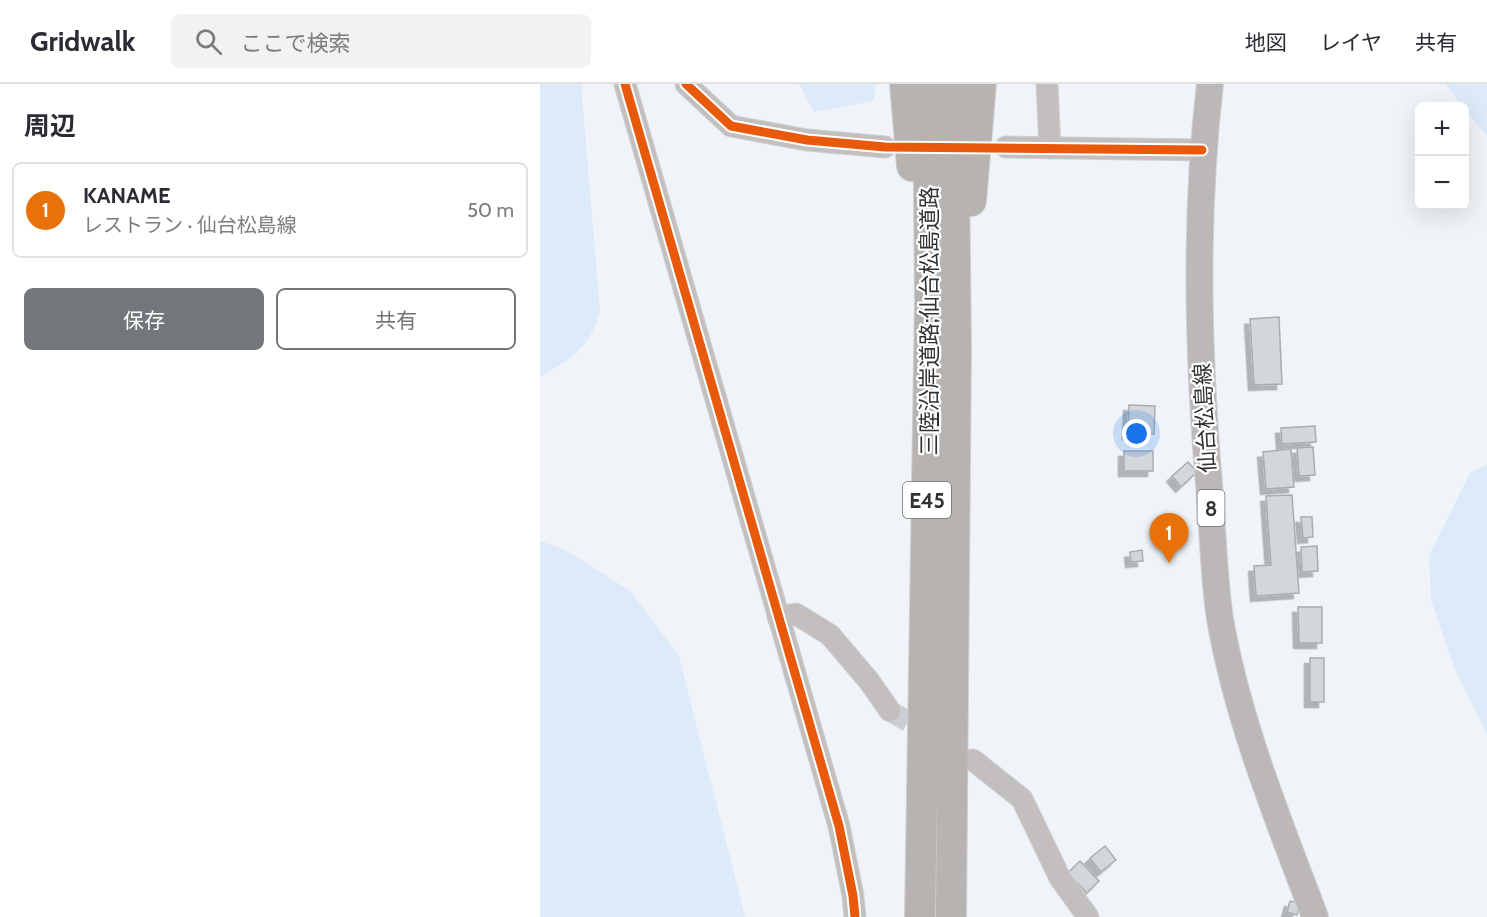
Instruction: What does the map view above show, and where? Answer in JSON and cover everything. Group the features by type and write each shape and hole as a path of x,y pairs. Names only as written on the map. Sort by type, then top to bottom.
{"highway":[{"path":"905,84 911,163 930,300"},
{"name":"三陸沿岸道路;仙台松島道路","path":"920,917 930,300 928,84"},
{"name":"三陸沿岸道路;仙台松島道路","path":"951,917 956,347 953,84"},
{"path":"956,347 981,84"}],"main road":[{"name":"仙台松島線","path":"1210,84 1202,150 1198,278 1207,463 1220,618 1251,746 1315,917"}],"street":[{"path":"625,84 839,826 855,917"},
{"path":"686,84 731,126 807,140 885,147"},
{"path":"1047,84 1050,148"},
{"path":"1006,147 1202,150"},
{"path":"778,617 796,614 830,635 869,681 890,711"},
{"path":"972,760 1022,799 1060,878 1088,917"}],"shaded area":[{"path":"540,84 581,84 600,310 591,334 578,351 540,377"},
{"path":"799,84 877,84 873,101 814,112"},
{"path":"1445,84 1487,84 1487,136 1469,114 1469,102 1460,102"},
{"path":"1487,464 1487,735 1456,673 1431,600 1429,556 1470,473"},
{"path":"540,541 566,550 630,591 679,656 745,917 540,917"}],"building":[{"path":"1279,317 1282,384 1254,385 1250,319"},
{"path":"1129,405 1155,406 1154,434 1128,434"},
{"path":"1315,426 1316,442 1282,444 1281,428"},
{"path":"1313,447 1315,475 1299,476 1297,448"},
{"path":"1291,449 1294,487 1266,489 1263,452"},
{"path":"1124,451 1153,451 1153,471 1124,471"},
{"path":"1188,462 1197,472 1181,487 1172,476"},
{"path":"1292,495 1299,593 1256,596 1254,566 1271,565 1266,496"},
{"path":"1301,517 1312,517 1313,537 1303,538"},
{"path":"1317,546 1318,571 1302,572 1301,547"},
{"path":"1142,550 1143,561 1131,562 1130,552"},
{"path":"1298,607 1322,607 1322,643 1299,643"},
{"path":"1310,658 1324,658 1324,702 1310,702"},
{"path":"1105,846 1116,860 1101,872 1090,858"},
{"path":"1080,861 1099,881 1087,893 1068,873"},
{"path":"1290,901 1300,903 1297,915 1287,912"}],"tunnel":[{"path":"890,711 931,735"}],"cycle path":[{"path":"625,84 839,826 855,917"},
{"path":"686,84 731,126 807,140 885,147 1202,150"}],"place":[{"name":"KANAME","path":"1169,563"}]}
